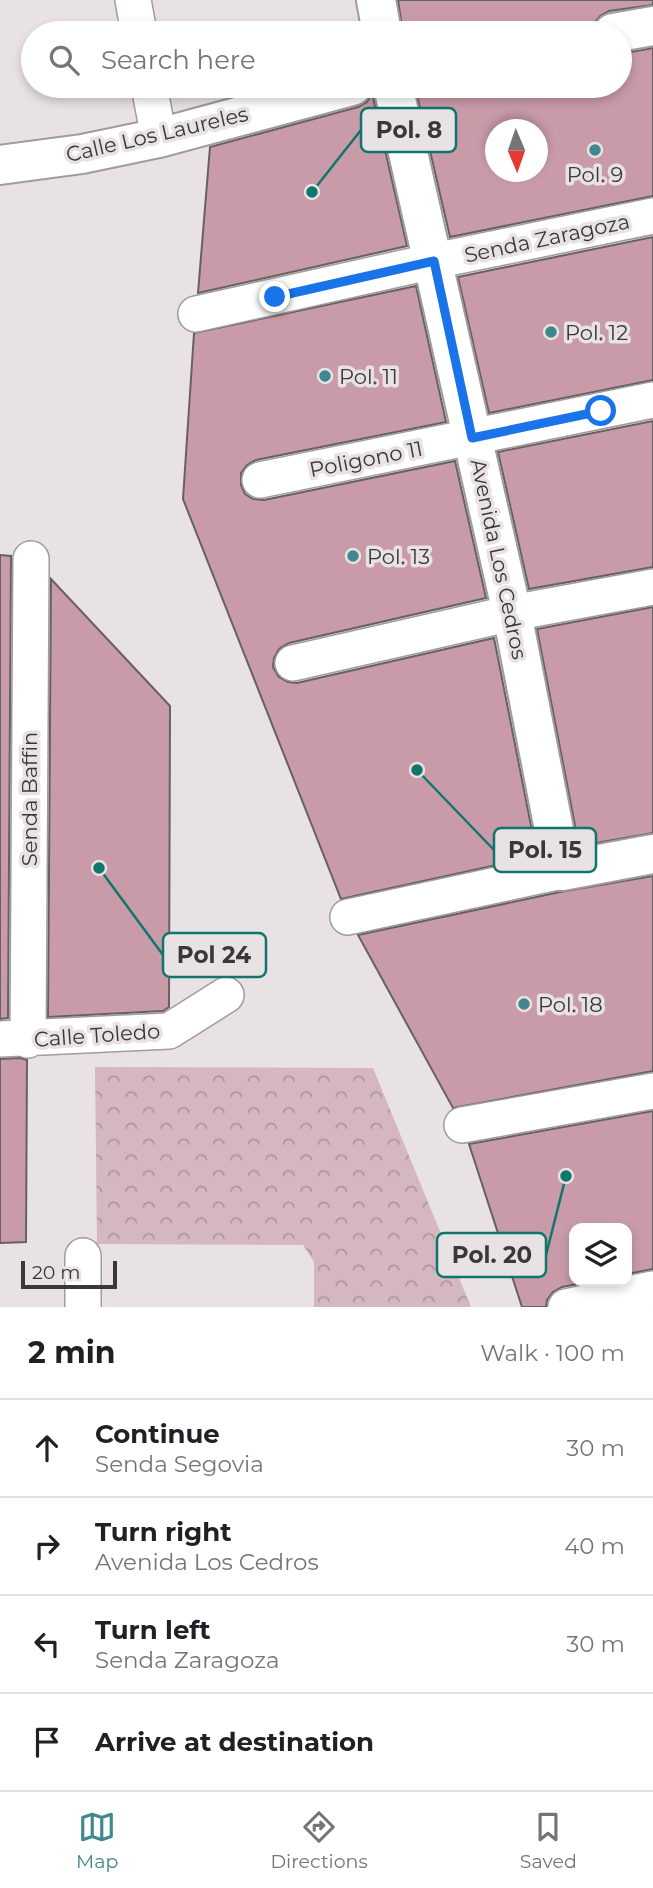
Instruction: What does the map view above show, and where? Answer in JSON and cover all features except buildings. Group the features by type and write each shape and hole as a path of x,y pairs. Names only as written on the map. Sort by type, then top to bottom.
{"street":[{"path":"133,0 137,21"},
{"path":"376,0 380,21"},
{"path":"632,30 653,26"},
{"path":"151,98 159,138"},
{"name":"Calle Los Laureles","path":"0,165 82,154 159,138 307,98"},
{"name":"Avenida Los Cedros","path":"396,98 512,613 562,870"},
{"name":"Senda Zaragoza","path":"196,314 653,216"},
{"name":"Poligono 11","path":"260,480 653,400"},
{"name":"Senda Baffin","path":"14,1040 32,559"},
{"path":"293,663 512,613 653,587"},
{"path":"348,917 562,870 653,854"},
{"name":"Calle Toledo","path":"14,1040 169,1031 226,995"},
{"path":"462,1125 653,1091"},
{"path":"83,1256 83,1307"},
{"path":"566,1307 653,1289"}],"green space":[{"path":"95,1067 373,1068 471,1307 314,1307 314,1262 303,1245 97,1244"}],"place":[{"name":"Pol. 9","path":"595,150"},
{"name":"Pol. 8","path":"312,192"},
{"name":"Pol. 12","path":"551,332"},
{"name":"Pol. 11","path":"325,376"},
{"name":"Pol. 13","path":"353,556"},
{"name":"Pol. 15","path":"417,770"},
{"name":"Pol 24","path":"99,868"},
{"name":"Pol. 18","path":"524,1004"},
{"name":"Pol. 20","path":"566,1176"}],"route":[{"path":"275,297 434,261 472,438 601,411"}]}
